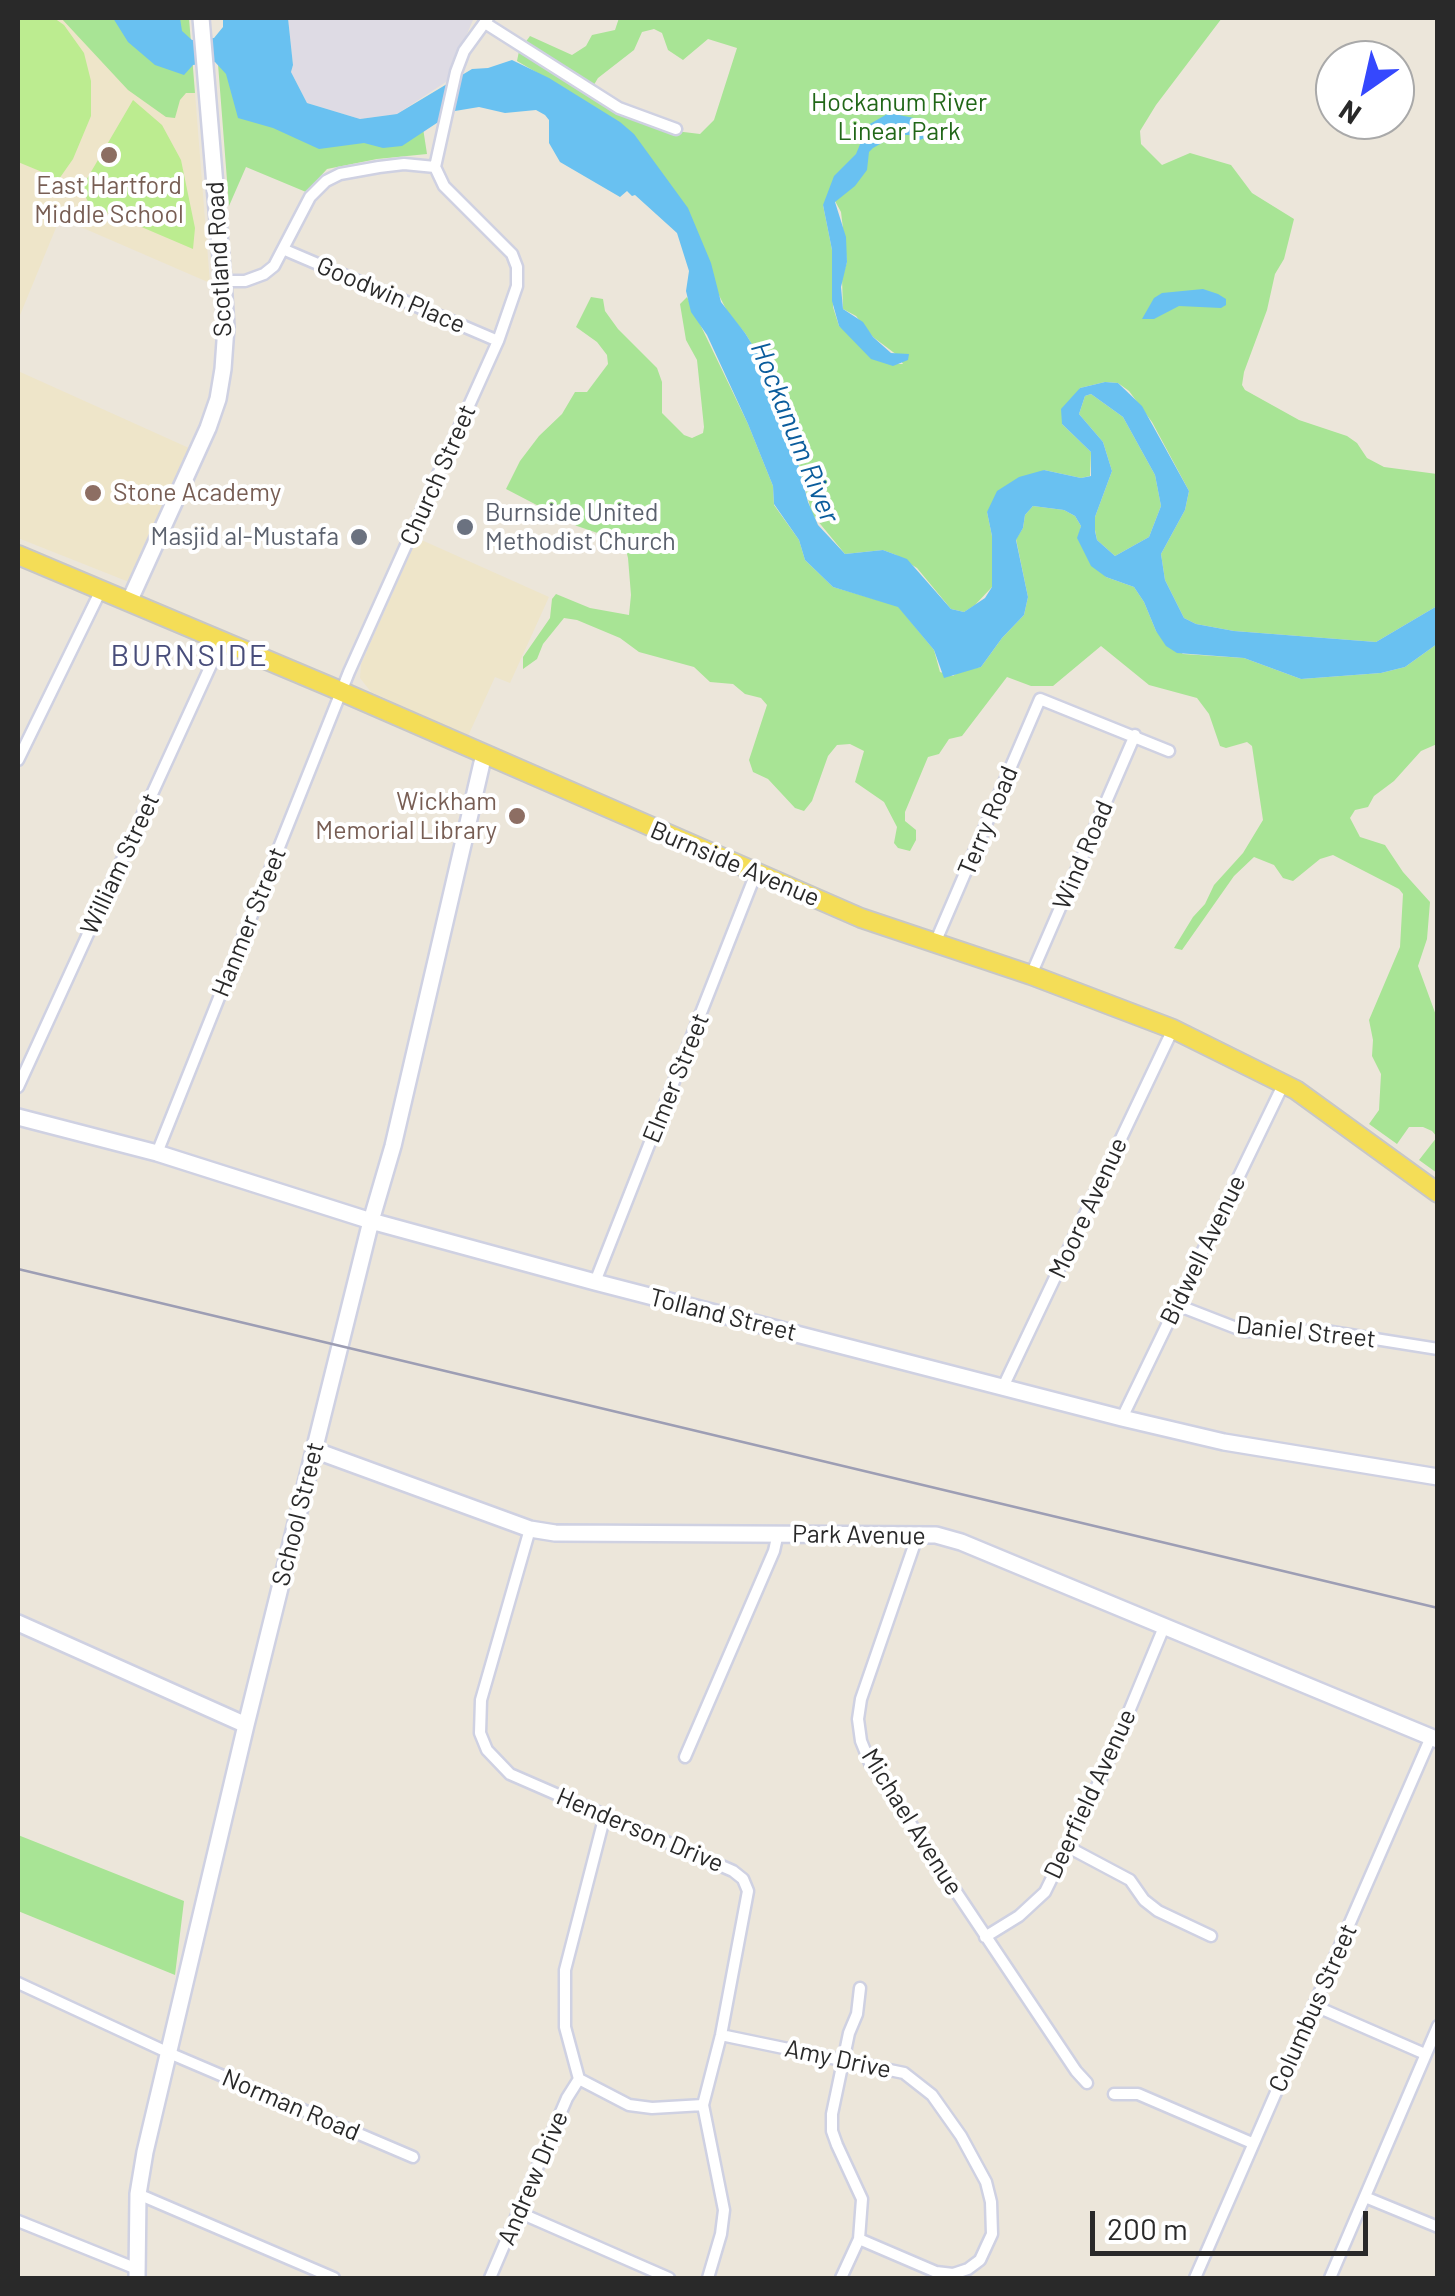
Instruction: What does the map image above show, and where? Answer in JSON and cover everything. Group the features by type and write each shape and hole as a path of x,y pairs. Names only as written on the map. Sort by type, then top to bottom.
{"main road":[{"name":"Scotland Road","path":"129,602 216,409 223,368 226,327 201,18"},
{"name":"Burnside Avenue","path":"18,555 342,691 861,918 1031,975 1173,1029 1284,1083 1438,1193"},
{"name":"School Street","path":"137,2274 138,2194 169,2053 246,1724 393,1146 484,754"},
{"name":"Tolland Street","path":"18,1117 156,1153 371,1221 1122,1418 1224,1442 1438,1477"},
{"name":"Park Avenue","path":"314,1450 530,1529 918,1534 961,1542 1434,1738"},
{"path":"18,1623 246,1724"}],"street":[{"path":"223,281 245,281 274,266 310,197 340,174 379,167 435,167 442,124 464,51 486,20 619,108 676,129"},
{"name":"Church Street","path":"342,691 498,341 517,286 518,267 512,254 444,186 435,167"},
{"name":"Goodwin Place","path":"285,250 498,341"},
{"path":"18,760 101,590"},
{"name":"William Street","path":"18,1088 222,641"},
{"name":"Hanmer Street","path":"156,1153 342,691"},
{"name":"Terry Road","path":"935,944 1040,698 1134,735"},
{"path":"1134,735 1169,751"},
{"name":"Wind Road","path":"1031,975 1134,735"},
{"name":"Elmer Street","path":"595,1282 756,873"},
{"name":"Moore Avenue","path":"1003,1387 1173,1029"},
{"name":"Bidwell Avenue","path":"1122,1418 1284,1083"},
{"name":"Daniel Street","path":"1176,1305 1244,1331 1325,1331 1438,1349"},
{"name":"Henderson Drive","path":"530,1529 481,1700 480,1733 487,1750 510,1774 715,1862 743,1879 748,1892 721,2035 703,2106 724,2210 722,2234 708,2278"},
{"path":"685,1757 774,1551 778,1533"},
{"name":"Michael Avenue","path":"918,1534 860,1700 861,1741 870,1763 1088,2083"},
{"name":"Deerfield Avenue","path":"986,1937 1019,1916 1045,1892 1103,1774 1164,1627"},
{"name":"Columbus Street","path":"1195,2278 1434,1738"},
{"path":"605,1814 564,1970 565,2026 579,2079 629,2104 652,2108 703,2106"},
{"path":"1068,1847 1130,1880 1144,1900 1158,1911 1211,1936"},
{"name":"Norman Road","path":"18,1983 169,2053 413,2157"},
{"path":"842,2278 859,2239 862,2200 832,2131 860,1988"},
{"path":"1315,2006 1425,2054"},
{"path":"1330,2278 1438,2026"},
{"name":"Amy Drive","path":"721,2035 894,2070 919,2082 976,2160 991,2202 992,2234 980,2260 968,2269 953,2274 936,2272 859,2239"},
{"name":"Andrew Drive","path":"490,2278 579,2079"},
{"path":"1114,2094 1138,2094 1252,2143"},
{"path":"138,2194 334,2278"},
{"path":"1365,2197 1438,2227"},
{"path":"518,2212 669,2278"},
{"path":"18,2221 137,2274"}],"shaded area":[{"name":"East Hartford Middle School","path":"18,18 85,18 159,91 195,93 210,283 60,218 18,320"},
{"path":"288,18 473,20 446,82 397,114 360,119 307,103 291,72"},
{"name":"Stone Academy","path":"18,371 189,448 129,582 18,538"},
{"path":"417,538 549,597 510,683 495,677 468,736 371,692 360,678 361,664"}],"green space":[{"path":"18,18 54,18 64,25 84,53 91,81 91,116 73,159 59,179 18,162"},
{"path":"61,18 189,18 195,93 186,93 180,100 175,118 166,117 128,90"},
{"name":"Hockanum River Linear Park","path":"619,18 1222,18 1156,105 1140,131 1141,144 1162,165 1190,153 1231,165 1252,193 1294,219 1242,385 1299,420 1347,436 1367,458 1384,467 1437,474 1437,606 1376,642 1234,631 1184,618 1165,580 1161,554 1185,510 1189,491 1152,422 1129,391 1118,383 1080,388 1062,424 1091,452 1090,476 1081,478 1044,470 987,512 992,536 992,587 964,612 951,609 917,568 896,555 883,550 845,554 812,514 779,388 728,313 696,250 580,98 517,61 530,36 572,55 586,46 592,35 615,30","holes":["654,29 662,33 668,50 683,60 708,39 737,48 714,120 700,134 659,129 623,112 592,88 598,78 634,50 642,32","835,201 841,212 847,262 842,278 843,309 856,316 903,364 896,364 839,326 833,307 832,250 823,205"]},
{"path":"217,51 311,125 421,115 427,154 327,169 306,192 246,167 229,206"},
{"path":"133,100 162,125 181,160 195,228 193,249 90,205 81,189"},
{"path":"591,297 603,299 605,311 618,329 657,368 662,382 662,413 692,438 703,433 704,427 697,360 686,340 680,304 687,297 748,424 773,486 774,505 799,540 805,560 833,587 898,606 934,650 940,672 953,676 981,667 1024,615 1028,597 1016,539 1033,506 1064,510 1075,516 1081,526 1078,538 1084,549 1106,577 1134,587 1156,631 1183,654 1244,658 1301,679 1381,673 1405,667 1437,644 1437,744 1421,751 1374,796 1368,807 1355,810 1350,818 1360,837 1385,845 1430,902 1427,939 1418,966 1437,1018 1437,1137 1423,1127 1409,1127 1397,1144 1369,1124 1379,1110 1381,1074 1372,1056 1369,1020 1400,947 1403,894 1399,889 1333,855 1320,859 1293,881 1283,878 1274,865 1254,857 1234,876 1182,950 1174,948 1214,885 1243,853 1263,820 1252,746 1247,742 1220,746 1209,714 1197,698 1149,685 1101,646 1053,686 1031,686 1007,677 962,736 949,739 939,754 928,757 905,812 905,821 916,830 910,851 894,843 897,827 884,802 855,782 864,751 850,744 837,745 828,756 812,801 804,811 795,808 768,779 753,772 749,760 767,705 733,684 710,682 694,667 639,652 620,638 564,618 543,644 537,659 523,669 523,657 550,618 556,594 590,608 629,615 631,595 624,542 577,526 506,489 539,436 562,414 575,392 587,392 608,364 607,355 597,342 576,327"},
{"path":"1091,394 1123,417 1155,475 1161,506 1149,537 1115,556 1097,540 1095,530 1095,517 1112,471 1103,442 1079,414 1085,396"},
{"path":"1437,1137 1437,1173 1419,1160"},
{"path":"18,1835 184,1901 175,1975 18,1911"}],"water":[{"path":"113,18 180,18 182,31 192,40 214,38 223,27 223,18 288,18 291,72 307,103 360,119 397,114 472,69 512,60 620,122 634,134 688,208 711,263 721,302 779,388 808,502 818,525 845,554 883,550 907,559 951,609 964,612 985,598 992,587 992,536 987,512 997,491 1019,477 1044,470 1081,478 1091,476 1091,452 1062,424 1061,409 1080,388 1105,382 1118,383 1142,406 1189,491 1185,510 1161,554 1165,580 1184,618 1234,631 1376,642 1437,606 1437,644 1405,667 1381,673 1301,679 1244,658 1177,653 1166,646 1156,631 1134,587 1106,577 1091,566 1077,538 1081,526 1075,516 1064,510 1033,506 1025,515 1016,540 1028,597 1024,615 981,667 944,678 934,650 898,607 833,587 805,560 799,540 774,504 773,486 748,424 707,335 691,312 686,291 689,271 677,233 635,195 627,191 620,197 560,162 549,143 549,120 545,115 536,110 505,113 479,107 455,111 402,146 383,148 364,143 319,149 273,128 238,118 226,74 215,62 193,65 184,75 155,65 128,42","holes":["1091,394 1123,417 1155,475 1161,506 1149,537 1115,556 1097,540 1095,531 1095,517 1112,471 1103,442 1079,414 1085,396"]},
{"path":"889,113 914,118 925,138 896,135 873,148 867,170 835,202 846,237 843,309 863,322 891,353 909,354 908,360 893,366 871,359 839,326 832,301 832,250 823,205 834,176 856,154 868,125"},
{"path":"1203,289 1226,299 1226,305 1179,306 1154,319 1142,319 1154,298 1162,293"}],"railway":[{"path":"18,1269 1438,1608"}],"place":[{"name":"East Hartford Middle School","path":"109,155"},
{"name":"Stone Academy","path":"93,493"},
{"name":"Burnside United Methodist Church","path":"465,527"},
{"name":"Masjid al-Mustafa","path":"359,537"},
{"name":"Wickham Memorial Library","path":"517,816"}],"district":[{"name":"BURNSIDE","path":"190,656"}],"water label":[{"name":"Hockanum River","path":"795,432"}]}
